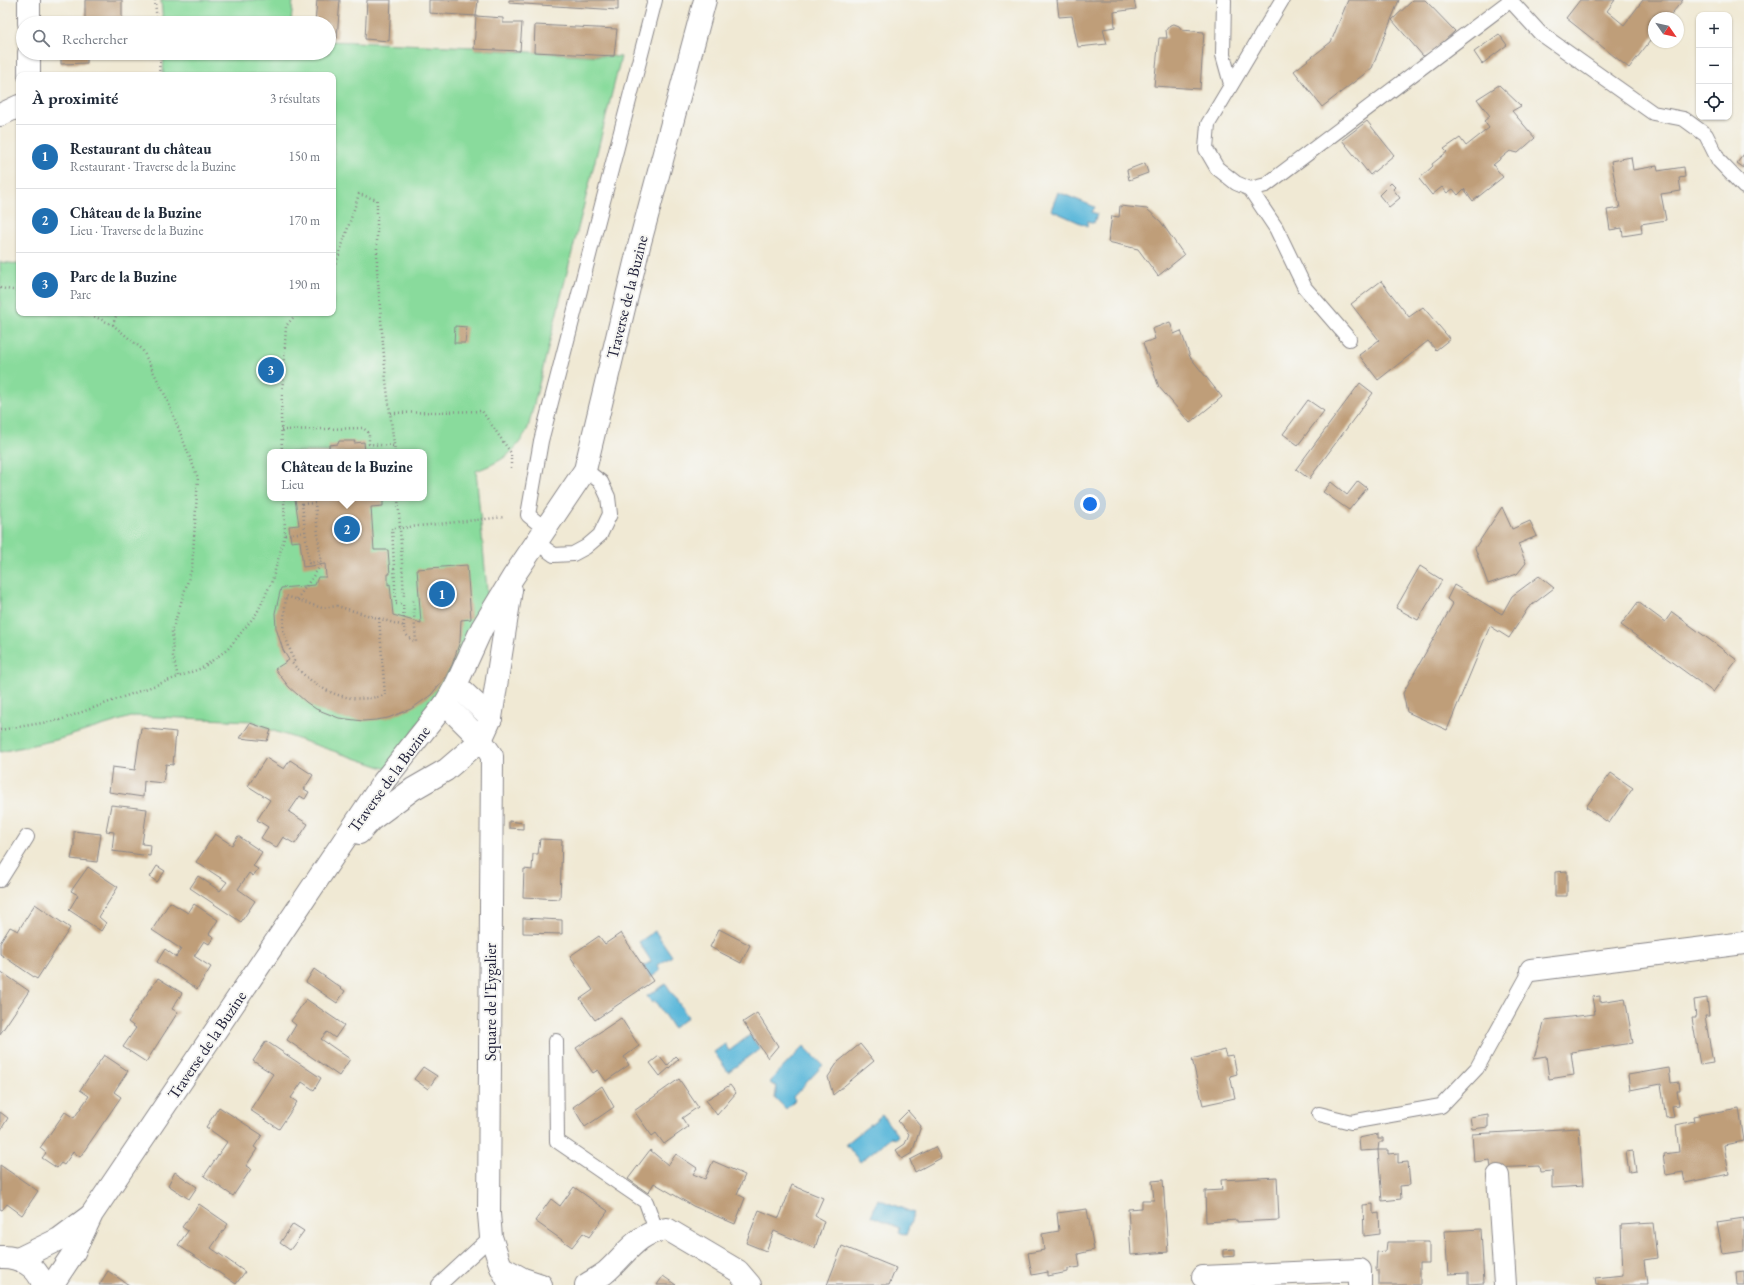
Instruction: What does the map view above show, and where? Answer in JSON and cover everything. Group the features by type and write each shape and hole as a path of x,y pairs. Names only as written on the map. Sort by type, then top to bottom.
{"street":[{"path":"29,0 29,16"},
{"name":"Traverse de la Buzine","path":"52,1285 74,1252 92,1214 384,781 445,704 456,685 482,628 513,577 585,470 639,246 705,0"},
{"path":"29,60 29,72"},
{"path":"0,115 16,107"},
{"name":"Traverse de la Buzine","path":"321,876 371,820 413,789 446,770 481,740 491,718 513,577"},
{"path":"456,685 491,718"},
{"path":"445,704 481,740"},
{"name":"Square de l'Eygalier","path":"481,740 492,756 489,1214 491,1237 505,1276 523,1279 541,1285"},
{"path":"1531,970 1744,943"},
{"path":"1498,1176 1505,1285"},
{"name":"Traverse de la Buzine","path":"9,1258 59,1239 92,1214"},
{"path":"586,1285 605,1273 638,1240 656,1230 667,1229 738,1271 750,1285"},
{"path":"9,1258 31,1266 42,1279 43,1285"},
{"path":"1203,1277 1360,1270 1360,1285"}],"lane":[{"path":"585,470 601,482 608,497 610,514 600,535 586,547 573,554 554,554 540,536 528,515 541,440 655,0"},
{"path":"1224,0 1223,55 1231,84"},
{"path":"1282,0 1208,124 1206,149 1217,168 1236,183 1250,189 1276,228 1305,288 1349,339"},
{"path":"1250,189 1266,185 1510,0 1540,34 1653,113 1684,119 1706,135 1719,161 1744,187"},
{"path":"0,880 27,838"},
{"path":"1319,1114 1351,1122 1441,1106 1477,1068 1531,970"},
{"path":"556,1042 557,1141 646,1202 656,1230"},
{"path":"439,1285 491,1237"}],"path":[{"path":"155,0 156,16"},
{"path":"159,72 160,60"},
{"path":"336,262 359,194 376,200 377,269 386,381 394,449"},
{"path":"0,288 16,291"},
{"path":"93,316 113,325 142,349 166,397 198,478 192,568 172,631 173,656 178,677"},
{"path":"113,325 116,316"},
{"path":"282,449 281,430 286,326 294,316"},
{"path":"391,413 482,411 511,453 512,474"},
{"path":"281,430 364,428 369,433 369,444 394,446"},
{"path":"0,730 60,720 202,668 228,649 257,613 272,581 285,535 284,501"},
{"path":"398,501 404,597"},
{"path":"297,599 321,565 321,561 315,503 302,504 309,563 321,561"},
{"path":"414,599 416,642 409,638 405,633 403,604 396,604 392,528 528,515"},
{"path":"285,535 305,532"},
{"path":"379,618 385,695 362,699 340,696 329,692 312,682 292,663 294,661 284,635 283,616 286,596 322,608 337,606 379,618 404,626"}],"green space":[{"path":"161,0 293,0 292,16 162,16"},
{"path":"336,41 474,47 475,49 621,57 528,428 518,444 507,456 476,471 489,612 463,660 387,769 271,730 252,721 134,716 56,740 0,752 0,262 16,264 16,316 336,316 336,72 163,72 164,60 336,60"}],"water":[{"path":"1058,192 1095,207 1092,212 1097,214 1094,223 1088,221 1087,226 1051,210"},
{"path":"655,931 672,956 658,965 660,971 640,985 633,974 651,961 639,942"},
{"path":"666,984 688,1017 673,1028 655,1001 652,1003 647,996"},
{"path":"750,1035 760,1049 728,1072 714,1052 725,1044 729,1051"},
{"path":"804,1046 823,1065 793,1097 795,1100 786,1109 775,1098 777,1086 769,1082"},
{"path":"882,1115 898,1136 894,1139 892,1136 860,1162 846,1144"},
{"path":"878,1199 914,1213 906,1235 899,1232 900,1228 871,1216"}],"building":[{"path":"85,0 122,0 122,16 85,16"},
{"path":"317,0 340,0 337,38 336,16 316,16"},
{"path":"367,0 391,0 389,41 365,39"},
{"path":"429,0 478,0 476,16 429,13"},
{"path":"509,0 618,0 618,10 509,3"},
{"path":"1057,0 1134,0 1136,9 1114,12 1115,27 1103,29 1107,44 1078,47 1072,16 1059,17"},
{"path":"1348,0 1399,0 1372,68 1322,107 1294,71 1331,42"},
{"path":"1413,0 1425,0 1455,31 1430,54 1423,56 1392,20"},
{"path":"1580,0 1615,0 1607,11 1624,25 1643,0 1683,0 1673,12 1648,12 1648,44 1629,68 1566,18"},
{"path":"476,16 503,18 503,23 522,23 520,51 474,49"},
{"path":"1174,24 1179,26 1182,30 1204,32 1200,89 1154,86 1159,38 1167,38 1166,30 1170,25"},
{"path":"535,25 617,29 614,56 534,52"},
{"path":"1499,34 1507,45 1482,64 1474,52"},
{"path":"61,60 87,60 87,63 61,64"},
{"path":"1499,85 1521,106 1512,111 1535,138 1518,153 1510,151 1493,165 1503,177 1473,201 1464,189 1458,195 1453,189 1447,193 1442,187 1432,195 1419,179 1433,166 1432,164 1447,152 1444,149 1460,138 1466,146 1489,128 1484,121 1490,116 1477,99"},
{"path":"1367,121 1394,155 1370,175 1342,140"},
{"path":"1744,154 1744,168 1737,163"},
{"path":"1631,157 1633,170 1657,166 1658,171 1684,167 1685,177 1679,178 1681,191 1661,194 1666,220 1641,224 1642,233 1623,236 1622,228 1610,230 1607,210 1620,208 1611,161"},
{"path":"1145,163 1148,173 1129,180 1127,170"},
{"path":"1391,183 1395,187 1393,189 1400,198 1389,207 1379,195"},
{"path":"1120,206 1147,209 1161,222 1184,255 1158,276 1138,249 1108,242 1112,216 1119,217"},
{"path":"1381,281 1409,317 1423,307 1450,339 1436,350 1428,341 1378,380 1359,355 1379,340 1351,304"},
{"path":"1170,322 1174,334 1181,331 1190,357 1222,397 1190,423 1159,387 1143,343 1155,339 1152,329"},
{"path":"455,326 467,327 465,343 454,343"},
{"path":"1360,383 1373,393 1309,479 1296,469"},
{"path":"1308,400 1324,411 1298,445 1283,434"},
{"path":"339,441 355,441 354,443 364,442 365,449 329,449 329,445 338,444"},
{"path":"1358,481 1367,488 1349,510 1323,492 1331,482 1347,495"},
{"path":"295,501 383,501 383,506 371,507 374,550 388,550 390,574 388,574 388,585 390,584 393,615 421,623 417,569 467,565 471,619 461,620 460,641 452,665 446,676 431,695 411,709 388,718 376,720 363,721 339,718 316,709 306,702 289,687 275,669 289,660 283,650 276,628 275,613 281,588 315,585 318,577 326,577 325,564 303,567 300,541 291,542 289,526 299,525"},
{"path":"1502,507 1512,529 1530,521 1537,536 1518,544 1526,563 1517,574 1488,584 1475,548"},
{"path":"1420,566 1442,580 1418,620 1396,608"},
{"path":"1539,576 1554,588 1528,608 1509,638 1490,626 1447,730 1407,712 1403,693 1453,604 1447,599 1454,585 1502,614 1512,596"},
{"path":"1638,602 1665,622 1672,612 1737,660 1713,692 1621,625"},
{"path":"250,723 271,730 267,741 240,738"},
{"path":"141,728 176,732 173,765 166,764 163,783 144,781 143,797 109,792 112,767 135,770"},
{"path":"266,758 284,769 290,760 313,775 304,789 309,792 305,799 300,796 289,812 308,824 295,844 283,837 276,848 261,838 268,827 257,820 270,800 248,786"},
{"path":"1611,773 1633,788 1609,823 1586,807"},
{"path":"111,805 147,809 142,844 151,845 150,856 112,851 114,832 106,831"},
{"path":"509,821 523,823 523,829 509,828"},
{"path":"74,831 101,834 97,862 71,859 74,846"},
{"path":"215,834 232,845 238,836 262,852 253,866 258,869 253,876 249,873 238,889 255,901 241,922 190,888 198,876 220,891 227,882 196,862"},
{"path":"540,839 562,840 560,899 523,897 524,869 532,870 533,854 538,854"},
{"path":"157,866 165,871 157,882 150,877"},
{"path":"88,867 118,887 99,917 106,923 101,931 69,910 78,895 71,891"},
{"path":"1567,871 1567,896 1555,896 1555,872"},
{"path":"170,902 188,913 194,904 218,920 209,934 214,937 209,944 204,941 194,956 211,967 197,989 157,962 165,949 176,957 181,949 152,930"},
{"path":"35,904 70,928 37,979 0,954 0,943 10,927 18,931"},
{"path":"523,918 562,920 562,934 523,933"},
{"path":"719,929 750,945 741,963 710,947"},
{"path":"621,933 653,981 595,1020 580,999 593,990 570,956 599,936 605,944"},
{"path":"314,969 345,991 337,1003 306,982"},
{"path":"0,971 29,991 0,1034"},
{"path":"158,978 182,993 172,1009 178,1012 146,1062 123,1047 136,1028 128,1022"},
{"path":"1600,996 1600,1002 1625,998 1633,1043 1571,1052 1574,1075 1549,1079 1546,1056 1534,1058 1545,1020 1595,1014 1592,997"},
{"path":"1707,998 1709,1016 1705,1016 1713,1063 1700,1065 1692,1018 1696,1018 1694,1000"},
{"path":"306,999 344,1025 335,1038 327,1032 321,1039 350,1059 339,1076 287,1040 296,1025 291,1021"},
{"path":"757,1013 778,1046 768,1058 743,1022"},
{"path":"621,1018 639,1046 624,1057 629,1065 606,1081 598,1070 593,1073 576,1048"},
{"path":"266,1041 321,1078 314,1090 302,1082 291,1098 297,1102 279,1129 250,1110 273,1074 253,1061"},
{"path":"860,1044 874,1061 833,1095 828,1077 838,1062"},
{"path":"1224,1050 1226,1056 1233,1055 1237,1074 1230,1076 1235,1098 1203,1105 1192,1059"},
{"path":"104,1055 128,1071 114,1092 121,1097 80,1157 73,1152 64,1165 61,1163 57,1168 42,1158 46,1153 40,1148 65,1112 74,1118 89,1096 80,1090"},
{"path":"659,1056 667,1066 676,1056 679,1059 660,1076 650,1063"},
{"path":"423,1067 437,1076 428,1089 414,1079"},
{"path":"1669,1068 1671,1083 1679,1082 1680,1091 1677,1091 1679,1105 1672,1106 1674,1117 1666,1118 1661,1084 1630,1090 1628,1075"},
{"path":"679,1079 698,1107 682,1118 688,1127 664,1144 656,1133 652,1136 634,1111"},
{"path":"730,1085 736,1093 717,1115 706,1100"},
{"path":"602,1086 614,1107 585,1127 573,1107"},
{"path":"219,1107 262,1135 254,1147 257,1149 246,1166 251,1169 233,1196 204,1176 227,1142 206,1127"},
{"path":"1739,1108 1744,1141 1724,1145 1729,1174 1685,1183 1683,1172 1666,1175 1663,1154 1679,1152 1676,1125 1694,1121 1693,1116"},
{"path":"908,1111 921,1126 912,1153 902,1159 896,1150 905,1144 909,1134 898,1121"},
{"path":"0,1112 8,1118 0,1131"},
{"path":"1488,1114 1488,1127 1472,1129 1470,1117"},
{"path":"1579,1128 1583,1186 1552,1188 1552,1171 1540,1172 1539,1166 1491,1168 1490,1160 1474,1162 1472,1134"},
{"path":"1378,1134 1378,1138 1383,1138 1383,1142 1379,1142 1378,1150 1360,1151 1359,1138"},
{"path":"935,1147 941,1158 915,1172 910,1160"},
{"path":"650,1150 668,1165 676,1154 697,1168 693,1174 705,1179 713,1161 745,1175 737,1194 745,1198 735,1224 693,1206 654,1183 648,1193 628,1179"},
{"path":"1378,1150 1388,1150 1388,1154 1398,1153 1398,1163 1408,1162 1410,1185 1400,1186 1401,1199 1382,1201"},
{"path":"1633,1151 1636,1171 1629,1172 1626,1152"},
{"path":"0,1165 38,1191 22,1215 7,1204 2,1210 0,1209"},
{"path":"175,1172 197,1187 189,1199 168,1185"},
{"path":"1277,1177 1279,1220 1206,1222 1205,1191 1222,1190 1221,1180"},
{"path":"1163,1180 1168,1252 1131,1255 1128,1209 1142,1208 1142,1200 1154,1200 1152,1181"},
{"path":"792,1185 823,1198 815,1216 824,1221 815,1248 774,1231 766,1251 746,1243 759,1210 779,1218"},
{"path":"574,1187 608,1211 589,1237 583,1233 572,1247 535,1221 551,1199 560,1206"},
{"path":"199,1204 228,1224 211,1248 245,1272 236,1284 178,1245 188,1231 182,1227"},
{"path":"1373,1204 1373,1214 1379,1213 1380,1234 1364,1236 1363,1205"},
{"path":"1087,1209 1094,1250 1078,1254 1080,1267 1068,1269 1068,1272 1048,1276 1048,1272 1032,1275 1028,1253 1044,1250 1042,1234 1059,1231 1057,1213"},
{"path":"1744,1218 1744,1251 1723,1254 1717,1222"},
{"path":"1653,1223 1657,1258 1644,1260 1647,1285 1596,1285 1595,1278 1623,1275 1621,1225"},
{"path":"293,1224 304,1231 290,1250 280,1243"},
{"path":"1481,1229 1484,1283 1468,1284 1468,1273 1448,1274 1445,1231"},
{"path":"1387,1242 1429,1242 1429,1263 1420,1263 1420,1285 1379,1285 1379,1270 1376,1270 1377,1252 1386,1251"},
{"path":"842,1246 896,1268 889,1285 827,1285"},
{"path":"1235,1249 1235,1256 1223,1257 1223,1250"},
{"path":"108,1271 129,1285 99,1285"},
{"path":"1744,1271 1744,1285 1737,1285 1736,1272"},
{"path":"663,1276 676,1285 657,1285"}],"place":[{"name":"Parc de la Buzine","path":"271,370"},
{"name":"Château de la Buzine","path":"347,529"},
{"name":"Restaurant du château","path":"442,594"}]}
